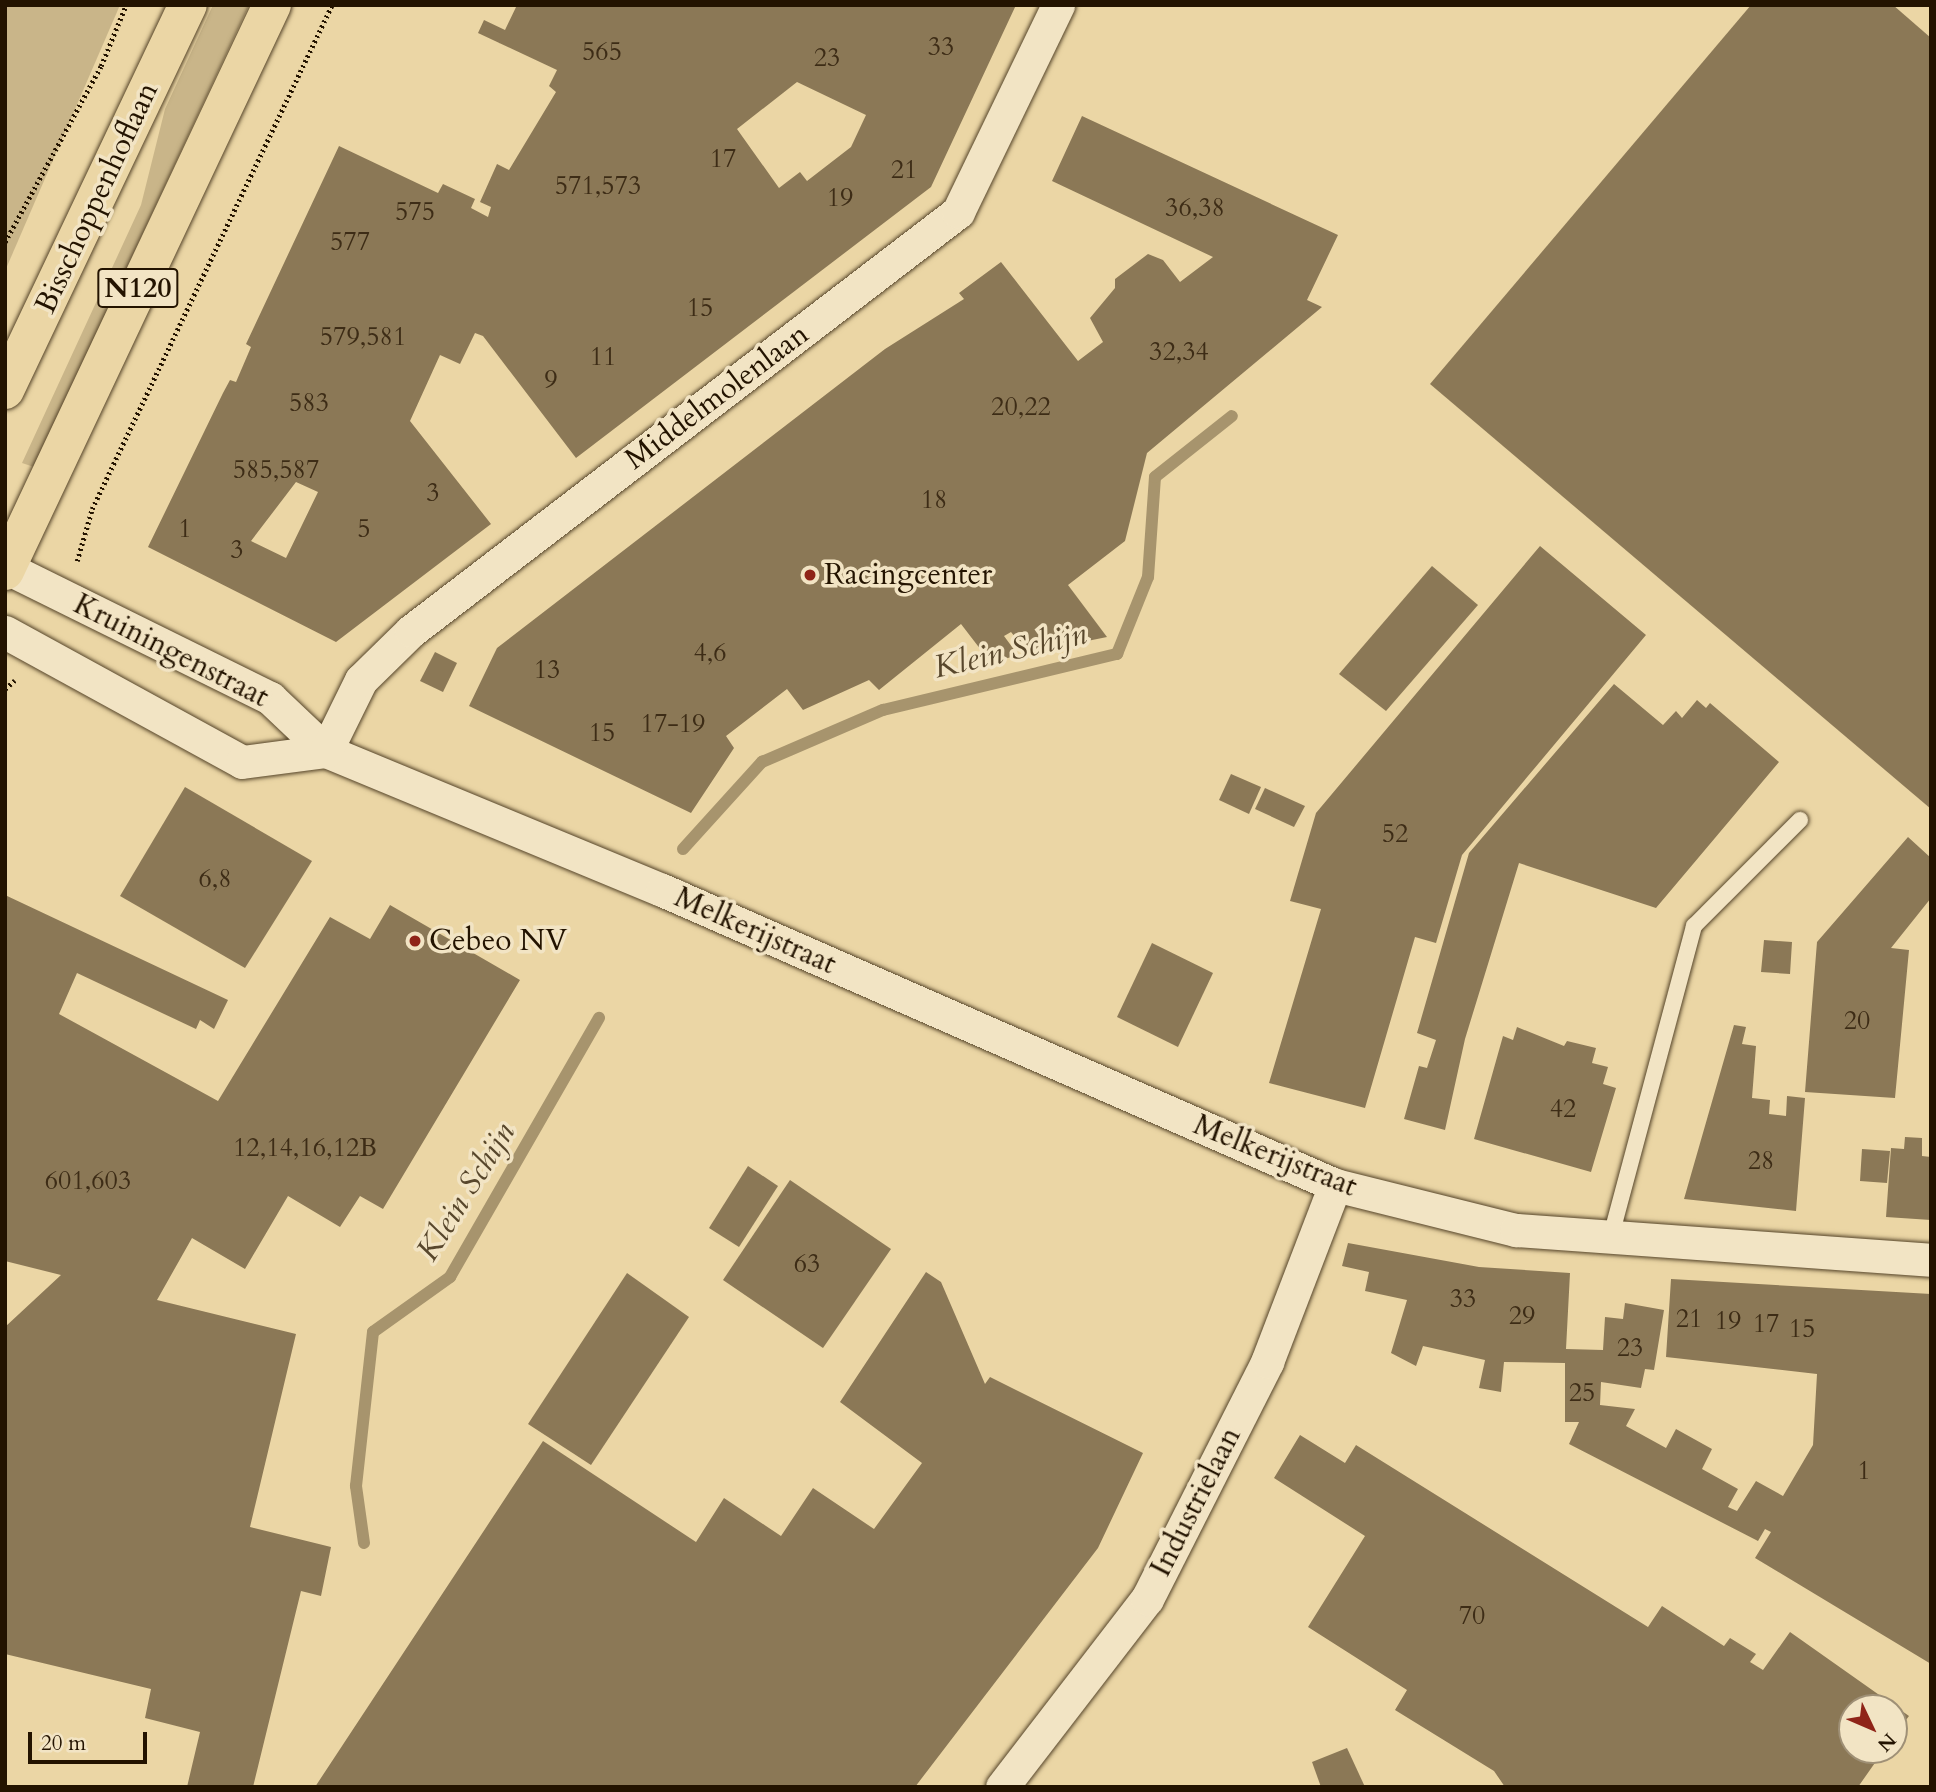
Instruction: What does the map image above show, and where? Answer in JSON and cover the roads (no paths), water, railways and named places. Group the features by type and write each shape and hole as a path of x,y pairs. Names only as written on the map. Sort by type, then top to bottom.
{"main road":[{"name":"Bisschoppenhoflaan","path":"5,390 188,5"},
{"name":"N120","path":"6,568 272,5"}],"street":[{"name":"Middelmolenlaan","path":"326,751 360,680 411,631 958,212 1058,5"},
{"name":"Kruiningenstraat","path":"6,568 270,698 326,751 662,890"},
{"name":"Kruiningenstraat","path":"5,632 242,762 326,751"},
{"name":"Melkerijstraat","path":"662,890 1335,1185 1516,1230 1612,1232 1931,1260"},
{"name":"Industrielaan","path":"1002,1787 1147,1599 1267,1362 1335,1185"}],"lane":[{"path":"1612,1232 1694,926 1800,820"}],"waterway":[{"name":"Klein Schijn","path":"683,849 762,762 883,710 1117,654 1148,577 1155,477 1232,416"},
{"name":"Klein Schijn","path":"364,1543 356,1486 373,1332 450,1277 599,1018"}],"place":[{"name":"Racingcenter","path":"810,575"},
{"name":"Cebeo NV","path":"415,941"}]}
